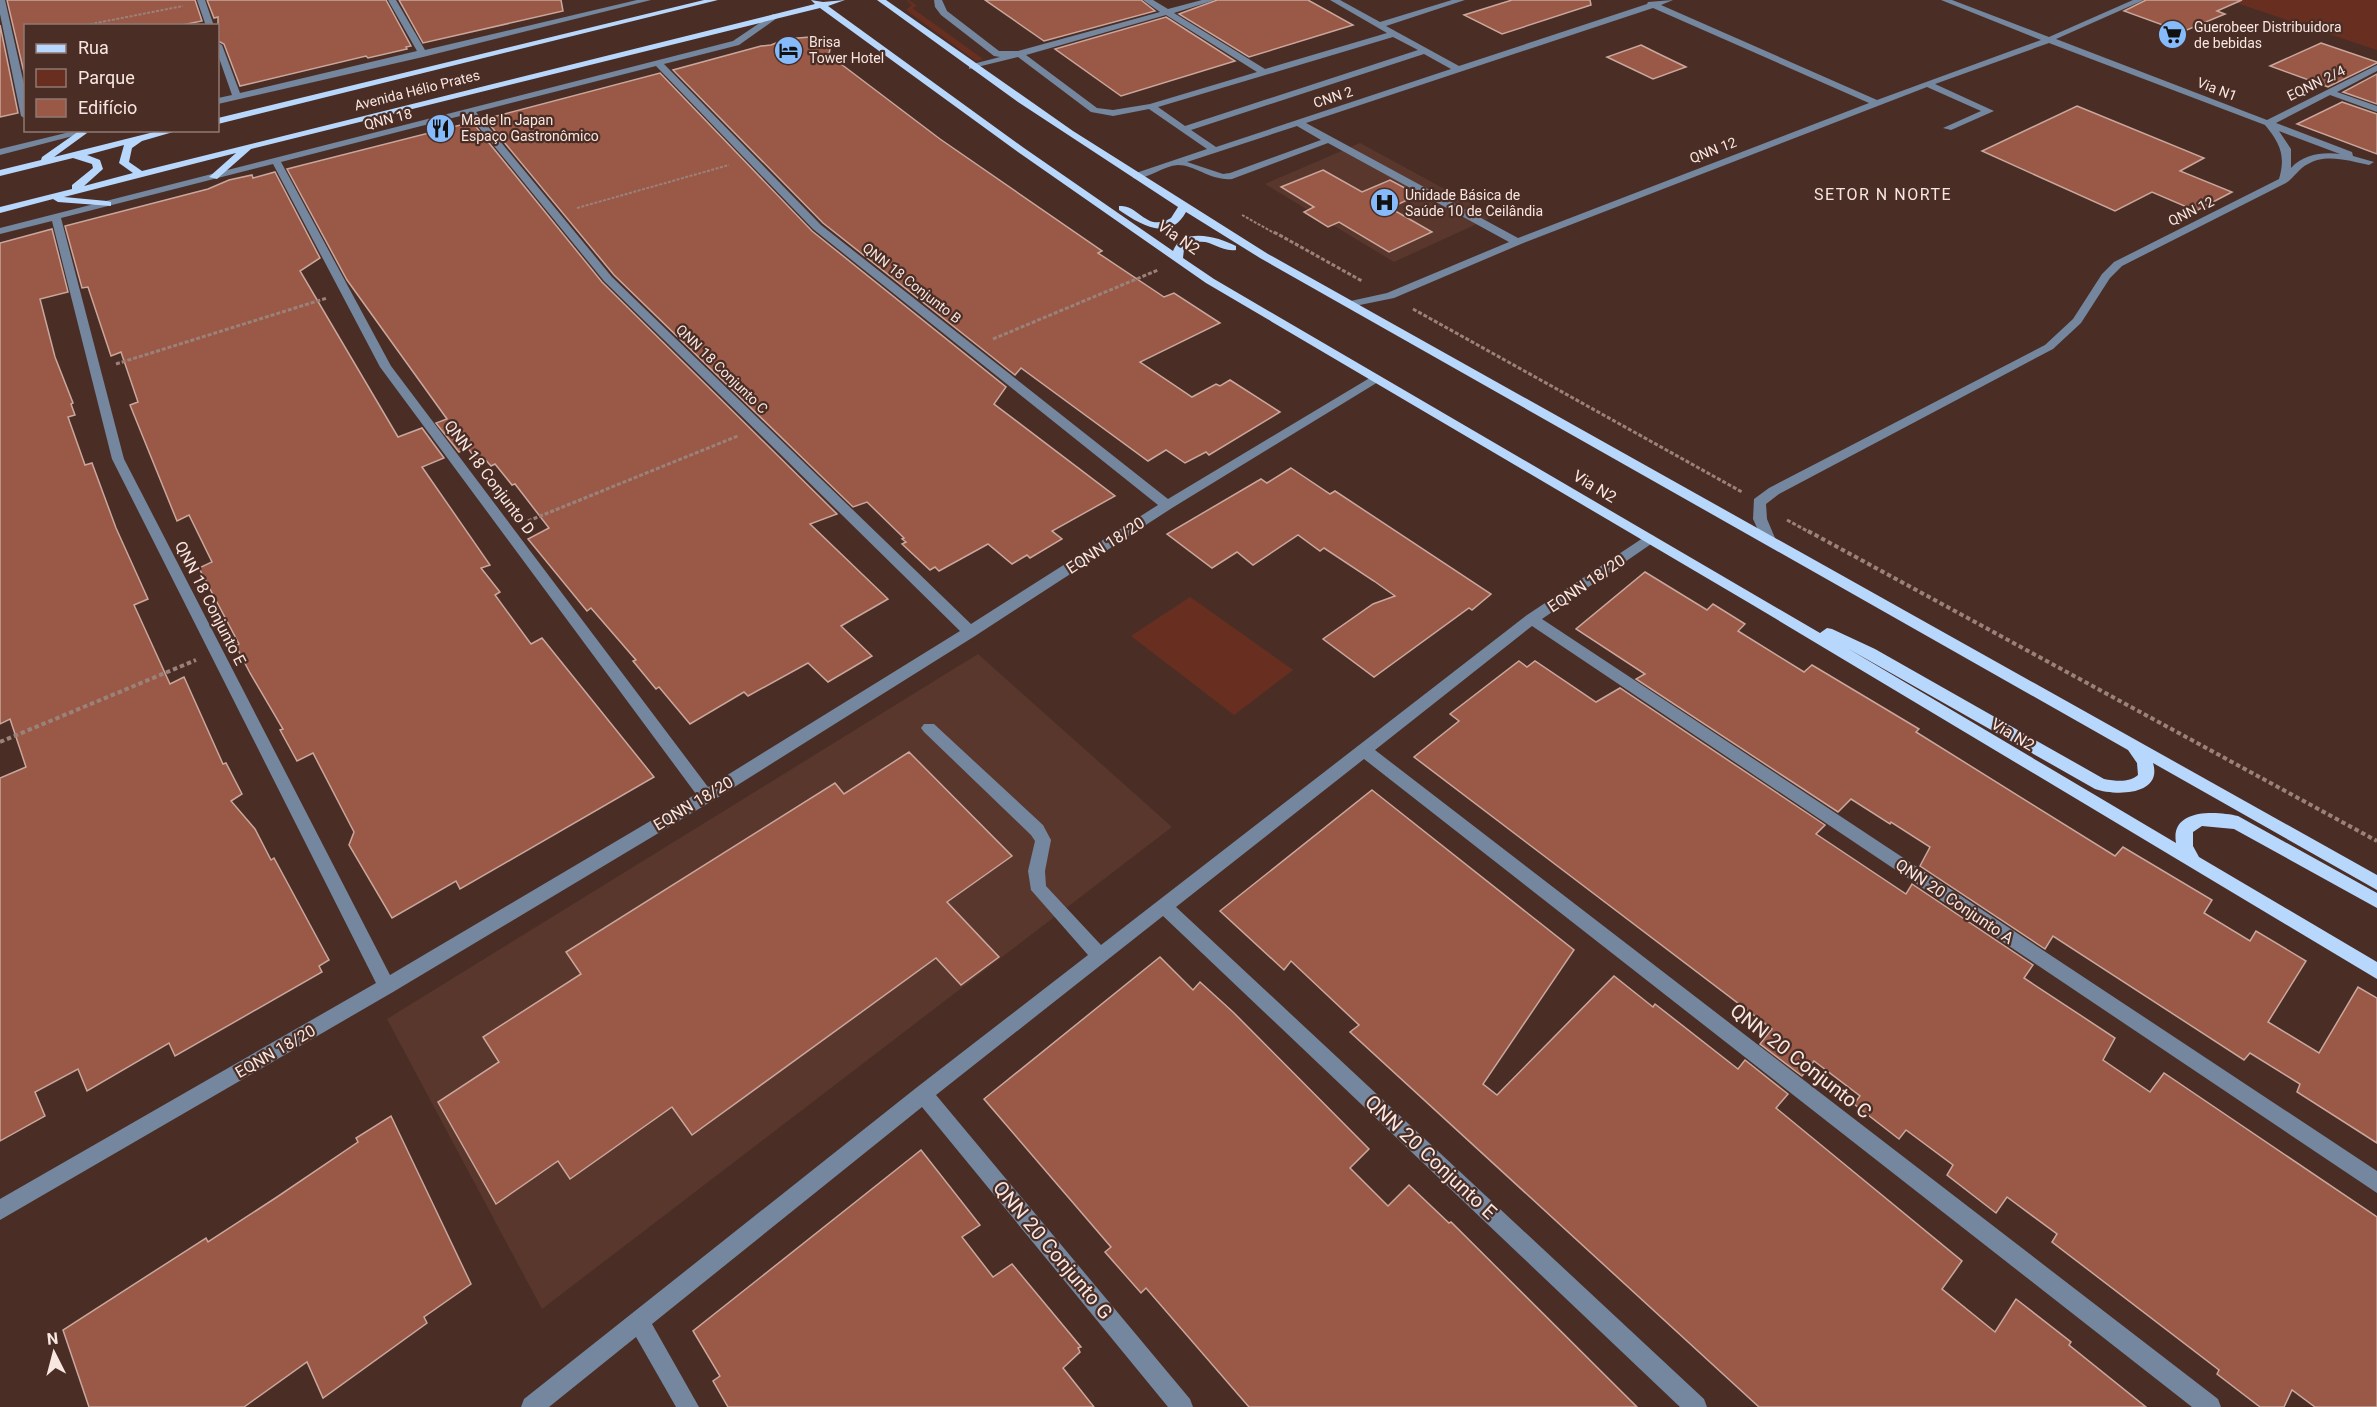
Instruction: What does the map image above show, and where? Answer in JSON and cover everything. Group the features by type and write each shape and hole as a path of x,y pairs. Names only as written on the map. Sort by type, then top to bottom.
{"main road":[{"name":"Avenida Hélio Prates","path":"219,121 714,0"},
{"name":"Avenida Hélio Prates","path":"0,210 776,16 818,2 841,0"},
{"name":"Via N2","path":"881,0 972,67 1183,207 1345,302 1768,538 2377,883"},
{"name":"Via N2","path":"818,2 1021,150 1210,281 1756,601 2377,971"},
{"path":"219,113 242,115"},
{"path":"39,164 87,132"},
{"path":"0,173 169,132"},
{"path":"139,140 128,147 124,163 141,174"},
{"path":"214,177 248,148"},
{"path":"1021,150 1066,171 1146,223 1159,225 1172,222 1181,216 1183,207"},
{"path":"62,158 84,157 97,162 98,169 66,193"},
{"path":"46,198 107,204"},
{"path":"1178,258 1179,248 1184,243 1200,238 1218,239 1305,289 1345,302"},
{"path":"1756,601 1870,653 2101,785 2124,789 2141,783 2146,776 2146,766 2133,746"},
{"path":"2194,863 2186,851 2183,841 2184,831 2198,819 2224,818 2238,823 2377,901"}],"street":[{"path":"1,0 24,107"},
{"path":"392,0 423,54"},
{"path":"219,101 423,54 592,9 648,0"},
{"path":"938,0 939,7 944,13 997,54 1020,54 1094,110 1113,113 1152,106 1393,34"},
{"path":"1147,0 1265,73"},
{"path":"972,67 1211,0"},
{"path":"1334,0 1459,70"},
{"path":"1379,25 1461,0"},
{"path":"1644,0 1877,103"},
{"name":"CNN 2","path":"1136,176 1669,0"},
{"name":"Via N1","path":"1946,0 2373,163"},
{"name":"QNN 12","path":"1345,302 1390,297 1517,242 1877,103 1929,86 2048,40 2140,0"},
{"path":"201,1 209,24"},
{"path":"736,43 757,38 791,12"},
{"name":"QNN 18","path":"0,231 736,43 776,16"},
{"path":"219,48 237,97"},
{"name":"CNN 2","path":"1184,129 1425,51"},
{"name":"QNN 18 Conjunto B","path":"658,63 817,227 1167,505"},
{"name":"EQNN 2/4","path":"2268,123 2377,68"},
{"path":"1929,86 1989,111 1948,128"},
{"path":"2329,92 2377,109"},
{"path":"1152,106 1216,151"},
{"name":"QNN 18 Conjunto C","path":"471,112 608,279 970,632"},
{"path":"1299,123 1517,242"},
{"path":"2268,123 2286,146 2288,167 2283,181"},
{"path":"29,132 32,145"},
{"path":"0,152 87,132"},
{"path":"1180,163 1222,177 1232,176 1329,140"},
{"name":"QNN 12","path":"1759,502 1774,491 2049,347 2077,321 2106,276 2118,264 2283,181 2294,174 2301,163 2308,159 2331,157 2373,163"},
{"name":"QNN 18 Conjunto D","path":"276,161 386,367 706,796"},
{"name":"QNN 18 Conjunto E","path":"56,217 118,459 387,986"},
{"name":"EQNN 18/20","path":"0,1210 387,986 706,796 970,632 1167,505 1377,379"},
{"path":"1759,502 1760,519 1768,538"},
{"name":"EQNN 18/20","path":"532,1407 923,1094 1532,619 1649,539"},
{"name":"QNN 20 Conjunto A","path":"1532,619 2377,1183"},
{"path":"929,728 1037,830 1043,840 1035,880 1039,890 1101,956"},
{"name":"QNN 20 Conjunto C","path":"1365,751 2210,1407"},
{"name":"QNN 20 Conjunto E","path":"1165,907 1696,1407"},
{"name":"QNN 20 Conjunto G","path":"923,1094 1182,1407"},
{"path":"639,1322 688,1407"}],"path":[{"path":"91,24 201,1"},
{"path":"556,214 750,159"},
{"path":"1241,214 1759,502 1774,513 2377,841"},
{"path":"970,349 1165,267"},
{"path":"95,370 346,292"},
{"path":"508,529 760,427"},
{"path":"0,742 216,651"}],"shaded area":[{"name":"Unidade Básica de Saúde 10 de Ceilândia","path":"1360,143 1494,216 1394,262 1265,184"},
{"path":"978,654 1172,827 542,1309 387,1019"}],"green space":[{"path":"2228,0 2377,0 2377,50"},
{"path":"907,1 917,6 912,8 983,59 976,61 906,10 912,5"},
{"path":"1190,597 1293,670 1234,715 1131,636"}],"building":[{"path":"7,0 195,0 202,21 187,24 24,24 24,72"},
{"path":"207,0 386,0 411,46 406,47 407,49 368,58 366,56 240,86 224,44 219,42 218,17 214,18"},
{"path":"399,0 561,0 563,11 423,43"},
{"path":"985,0 1141,0 1155,11 1044,41"},
{"path":"1217,0 1308,0 1353,25 1249,57 1179,14"},
{"path":"1512,0 1590,0 1591,5 1502,34 1464,15"},
{"path":"2146,0 2242,0 2217,11 2225,14 2182,32 2124,11"},
{"path":"1166,17 1235,61 1121,96 1055,49"},
{"path":"0,25 18,113 0,117"},
{"path":"810,37 830,49 829,54 841,64 940,139 1102,251 1098,253 1164,297 1174,293 1220,323 1140,362 1192,397 1216,384 1220,386 1230,380 1280,412 1209,455 1206,452 1185,463 1166,450 1148,461 1021,368 1015,375 823,223 673,70 771,45 786,39"},
{"path":"2321,43 2377,63 2328,87 2270,66"},
{"path":"1641,45 1686,67 1653,79 1607,57"},
{"path":"660,73 812,231 1006,387 994,404 1115,496 1052,531 1062,539 1030,558 1027,555 1012,564 988,544 939,571 935,567 930,570 902,544 906,542 902,539 904,538 867,502 853,507 614,275 485,119"},
{"path":"2377,74 2377,104 2343,92"},
{"path":"2342,102 2377,114 2377,154 2297,124"},
{"path":"2077,106 2204,158 2180,171 2232,192 2196,211 2152,192 2115,211 1982,151"},
{"path":"472,122 602,282 837,514 810,524 888,599 841,626 872,656 828,682 808,663 748,696 744,692 690,724 659,687 656,689 633,661 636,660 591,608 587,611 528,539 549,528 515,484 512,485 495,464 491,466 483,457 476,460 468,448 459,452 436,423 447,419 347,280 287,169"},
{"path":"1323,170 1362,192 1390,180 1418,195 1390,208 1432,232 1389,252 1339,222 1328,227 1304,212 1314,207 1281,187"},
{"path":"275,172 320,258 300,271 398,437 422,428 444,458 422,467 490,565 481,568 500,592 495,595 531,644 542,638 654,777 460,889 456,881 392,918 349,845 354,832 313,753 297,761 280,730 283,729 236,646 239,644 199,568 212,562 189,515 177,521 130,405 138,402 121,352 111,356 88,287 82,288 65,226 208,189 229,180 252,175 253,178"},
{"path":"52,229 68,292 40,299 55,357 73,403 71,404 75,415 68,417 85,465 92,463 116,528 148,599 134,605 170,684 184,677 223,764 226,763 242,794 231,801 255,829 271,860 274,858 329,960 319,966 322,972 175,1056 169,1043 87,1091 78,1069 35,1092 45,1116 0,1141 0,778 26,767 10,719 0,724 0,243"},
{"path":"1291,468 1330,494 1335,491 1491,594 1472,610 1469,608 1374,677 1323,639 1373,604 1395,596 1374,581 1324,548 1320,551 1298,535 1253,565 1237,552 1212,568 1167,534 1261,479 1267,483"},
{"path":"1645,572 1707,610 1713,604 1745,624 1738,631 1804,672 1812,665 1919,729 1916,732 2115,856 2123,847 2212,900 2204,913 2250,941 2256,931 2306,961 2268,1022 2319,1053 2358,987 2377,998 2377,1143 2297,1092 2300,1084 2250,1053 2244,1060 2053,936 2045,949 1920,866 1930,847 1891,822 1890,824 1851,799 1838,812 1636,679 1645,674 1576,629"},
{"path":"1519,661 1527,667 1535,661 1596,702 1620,688 1825,825 1816,834 1906,894 1912,884 2033,965 2024,978 2115,1038 2103,1060 2150,1092 2164,1073 2377,1217 2377,1407 2315,1407 2292,1390 2284,1407 2260,1407 2217,1374 2219,1370 2052,1242 2057,1234 2007,1197 1996,1213 1947,1175 1953,1165 1906,1130 1899,1139 1854,1104 1860,1096 1814,1061 1802,1076 1760,1044 1772,1029 1414,757 1459,721 1450,714"},
{"path":"909,752 1012,856 947,902 999,957 961,985 936,958 692,1135 672,1107 570,1179 558,1161 496,1204 438,1102 499,1062 483,1037 581,974 566,952 835,783 844,794"},
{"path":"1372,790 1574,950 1483,1084 1497,1095 1614,976 1653,1007 1655,1004 1738,1069 1745,1060 1788,1094 1776,1108 1962,1261 1942,1289 1995,1332 2016,1299 2071,1342 2069,1345 2146,1407 1759,1407 1350,1032 1359,1025 1291,961 1284,970 1220,911"},
{"path":"1160,957 1193,990 1200,982 1233,1012 1369,1149 1350,1168 1388,1206 1409,1185 1449,1223 1451,1222 1637,1407 1249,1407 1146,1288 1141,1293 1105,1252 1111,1247 984,1099"},
{"path":"391,1116 471,1284 424,1317 427,1323 323,1398 307,1362 244,1407 89,1407 63,1330 206,1238 208,1242 277,1197 358,1142 356,1138"},
{"path":"921,1150 980,1225 962,1237 993,1277 1012,1264 1081,1347 1078,1348 1080,1352 1063,1368 1094,1407 728,1407 713,1381 720,1376 693,1331"}],"place":[{"name":"Guerobeer Distribuidora de bebidas","path":"2173,35"},
{"name":"Brisa Tower Hotel","path":"788,50"},
{"name":"Made In Japan Espaço Gastronômico","path":"440,128"},
{"name":"Unidade Básica de Saúde 10 de Ceilândia","path":"1384,203"}],"district":[{"name":"SETOR N NORTE","path":"1883,194"}]}
